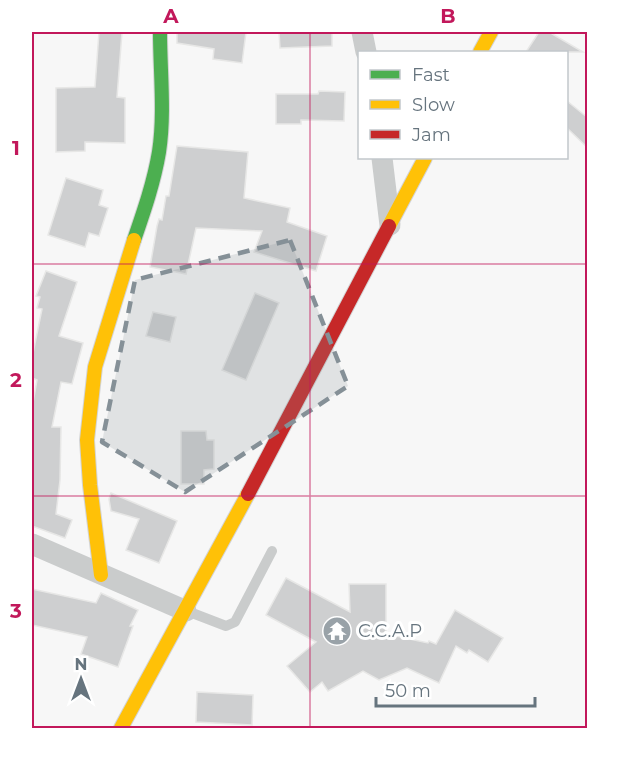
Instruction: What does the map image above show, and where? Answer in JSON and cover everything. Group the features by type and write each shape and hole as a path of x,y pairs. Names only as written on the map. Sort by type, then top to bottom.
{"street":[{"path":"100,575 87,440 100,345 151,187 159,151 161,130 160,32"},
{"path":"362,32 366,51"},
{"path":"480,51 490,32"},
{"path":"382,159 390,225"},
{"path":"121,729 186,611 424,159"},
{"path":"32,544 186,611"}],"lane":[{"path":"186,611 226,626 235,622 272,551"}],"highlighted area":[{"path":"290,240 348,386 185,492 102,442 135,280"}],"building":[{"path":"99,32 122,32 117,97 125,98 125,143 85,142 85,151 56,152 56,88 95,87"},
{"path":"177,32 246,32 242,63 213,59 214,49 177,43"},
{"path":"279,32 332,32 332,46 280,48"},
{"path":"539,32 549,32 583,52 568,51 527,51"},
{"path":"319,91 345,92 344,121 301,120 301,124 276,124 276,94 318,94"},
{"path":"568,102 588,118 588,148 568,129"},
{"path":"177,146 248,152 244,198 290,208 287,222 327,236 316,271 254,252 262,231 196,228 186,274 150,267 157,226 159,219 162,220 166,196 169,196"},
{"path":"66,178 103,190 99,205 108,208 99,236 89,233 85,247 48,235"},
{"path":"46,271 77,282 59,336 83,343 72,384 61,382 52,427 61,427 60,480 56,514 72,520 65,538 32,526 32,408 37,380 32,378 32,358 42,309 37,308 40,297 36,296"},
{"path":"255,293 279,303 246,380 222,370"},
{"path":"153,312 176,317 170,342 146,336"},
{"path":"181,431 206,431 207,440 214,440 214,469 204,470 204,484 181,484"},
{"path":"111,493 177,521 159,563 126,550 139,519 111,511 109,499"},
{"path":"286,578 350,612 349,584 386,584 386,634 436,644 455,610 503,638 488,662 469,650 467,653 456,646 439,683 407,668 379,680 363,671 328,691 322,682 310,692 287,666 316,642 266,615"},
{"path":"32,589 96,603 101,593 138,610 130,626 133,626 118,667 81,654 87,637 32,625"},
{"path":"197,692 253,695 252,725 196,722"}],"traffic: fast":[{"path":"134,240 152,185 161,137 160,32"}],"traffic: slow":[{"path":"481,51 491,32"},
{"path":"389,226 424,159"},
{"path":"101,575 87,440 95,367 134,240"},
{"path":"121,728 248,494"}],"traffic: jam":[{"path":"248,494 389,226"}],"place":[{"name":"C.C.A.P","path":"337,631"}]}
